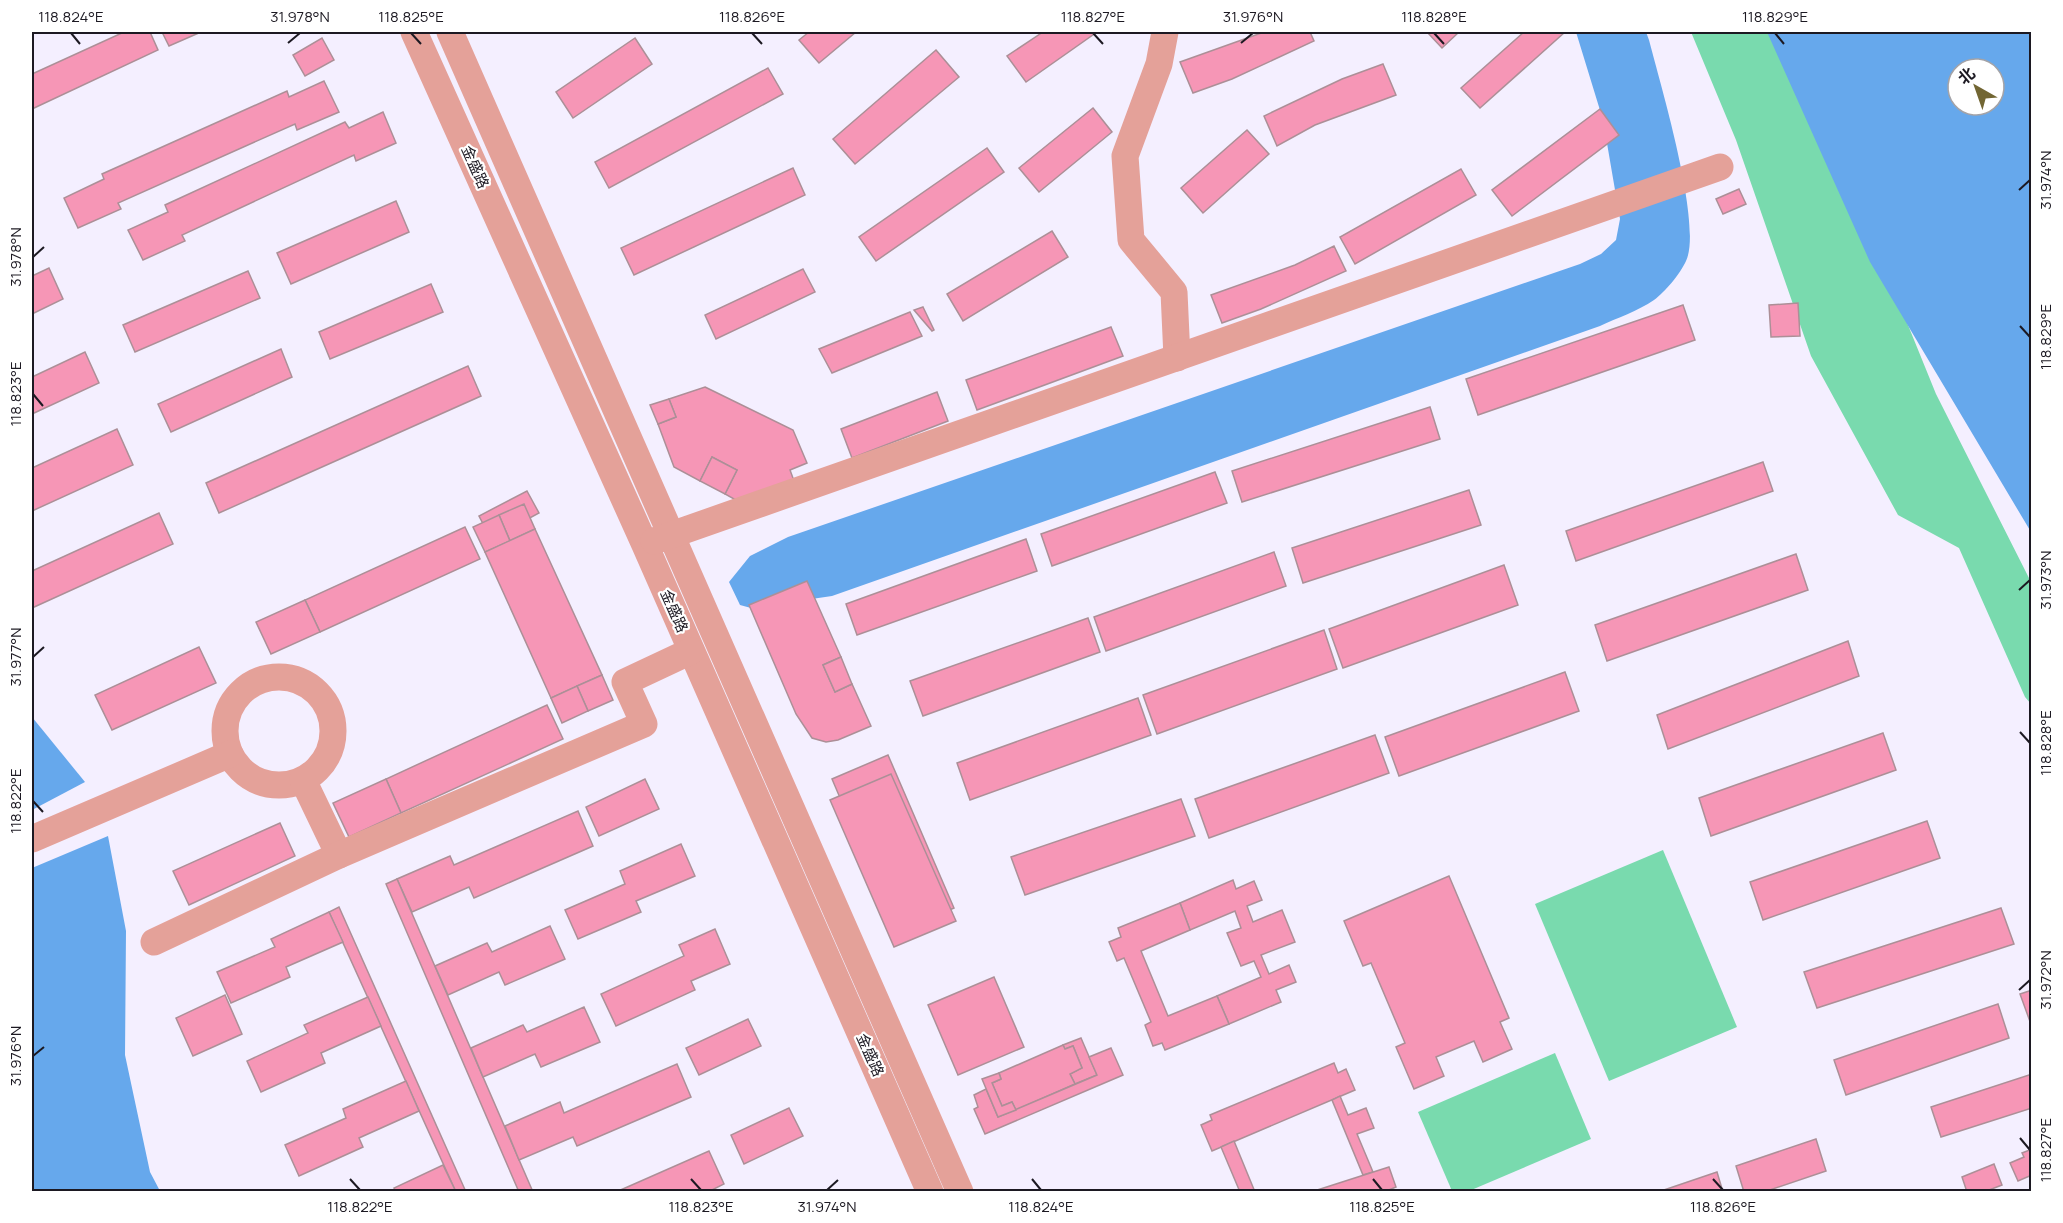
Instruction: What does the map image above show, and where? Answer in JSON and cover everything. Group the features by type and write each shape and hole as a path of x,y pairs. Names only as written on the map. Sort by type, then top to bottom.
{"street":[{"name":"金盛路","path":"414,32 645,545 930,1191"},
{"name":"金盛路","path":"450,32 960,1191"},
{"path":"1165,32 1159,64 1125,156 1131,240 1174,292 1177,358"},
{"path":"645,545 1720,166"},
{"path":"154,942 339,855 644,724 626,682 692,651"},
{"path":"277,676 298,680 316,691 329,707 334,728 331,749 320,767 303,780 282,785 261,782 243,771 230,754 225,734 228,712 239,694 256,682 277,676"},
{"path":"32,839 230,754"},
{"path":"303,780 339,855"}],"green space":[{"path":"1691,32 1789,32 1936,394 2031,582 2031,704 2025,697 1959,548 1898,515 1811,356 1736,140"},
{"path":"1663,850 1737,1027 1609,1081 1535,904"},
{"path":"1555,1053 1591,1139 1469,1191 1452,1191 1418,1112"}],"water":[{"path":"1576,32 1646,32 1649,40 1685,187 1690,243 1686,261 1680,271 1654,300 1600,326 832,596 751,608 740,605 729,582 750,556 788,537 1580,264 1601,254 1616,240 1620,219 1603,120"},
{"path":"1767,32 2031,32 2031,532 1870,262"},
{"path":"32,717 85,782 32,810"},
{"path":"108,836 126,931 125,1055 150,1172 160,1191 32,1191 32,868"}],"building":[{"path":"124,32 150,32 158,50 32,109 32,74"},
{"path":"162,32 201,32 169,46"},
{"path":"809,32 856,32 819,63 799,40"},
{"path":"1043,32 1097,32 1026,82 1007,56"},
{"path":"1264,32 1310,32 1314,41 1232,79 1193,93 1180,62"},
{"path":"1427,32 1459,32 1442,48"},
{"path":"1524,32 1565,32 1480,108 1461,88"},
{"path":"322,38 334,60 305,76 293,55"},
{"path":"635,38 652,64 573,118 556,92"},
{"path":"936,50 959,77 855,164 833,139"},
{"path":"1383,64 1396,95 1315,125 1277,146 1264,116 1342,79"},
{"path":"768,68 783,94 609,188 595,162"},
{"path":"324,81 339,112 297,130 295,124 118,203 121,209 78,228 64,198 104,179 102,174 287,91 289,97"},
{"path":"1093,108 1112,132 1039,192 1019,168"},
{"path":"1600,109 1619,135 1512,216 1492,190"},
{"path":"383,112 396,143 356,161 354,155 182,235 185,241 143,260 128,230 168,212 165,205 345,122 349,128"},
{"path":"1247,130 1269,154 1203,213 1181,188"},
{"path":"987,148 1004,172 876,261 859,237"},
{"path":"793,168 805,195 634,275 621,248"},
{"path":"1461,169 1476,195 1355,264 1340,237"},
{"path":"1739,189 1746,204 1723,214 1716,199"},
{"path":"396,201 409,232 291,284 277,253"},
{"path":"1052,231 1068,257 963,321 947,294"},
{"path":"1334,246 1346,271 1261,309 1222,323 1211,295 1295,265"},
{"path":"49,268 63,299 32,314 32,276"},
{"path":"803,269 815,292 716,339 705,315"},
{"path":"248,271 260,298 135,352 123,325"},
{"path":"431,284 443,312 330,359 319,332"},
{"path":"1798,303 1800,336 1771,337 1769,305"},
{"path":"1683,305 1695,340 1478,415 1466,379"},
{"path":"923,307 934,330 932,331 914,310"},
{"path":"910,312 922,336 832,373 819,349"},
{"path":"1111,327 1123,356 977,410 966,380"},
{"path":"281,349 292,377 171,432 158,404"},
{"path":"85,352 99,383 32,414 32,377"},
{"path":"468,366 481,396 219,513 206,483"},
{"path":"705,387 793,430 807,463 790,470 797,489 750,508 725,494 737,470 712,457 700,481 674,467 658,424 676,417 669,399"},
{"path":"937,392 948,421 852,458 841,429"},
{"path":"669,399 676,417 658,424 650,405"},
{"path":"1430,407 1440,439 1242,502 1232,471"},
{"path":"117,429 133,465 32,511 32,468"},
{"path":"712,457 737,470 725,494 700,481"},
{"path":"1763,462 1773,491 1576,561 1566,531"},
{"path":"1215,472 1227,503 1052,566 1041,534"},
{"path":"1469,490 1481,525 1303,583 1292,548"},
{"path":"527,491 539,513 491,539 479,516"},
{"path":"524,504 535,529 510,541 499,515"},
{"path":"159,513 173,544 32,608 32,571"},
{"path":"499,515 510,541 485,552 473,527"},
{"path":"465,527 480,559 320,632 305,600"},
{"path":"535,529 602,675 551,698 485,552"},
{"path":"1026,539 1037,571 857,635 846,604"},
{"path":"1274,552 1286,586 1106,651 1094,617"},
{"path":"1796,554 1808,590 1607,661 1595,625"},
{"path":"1504,565 1518,605 1343,668 1329,629"},
{"path":"807,581 841,657 823,665 835,692 852,684 871,726 838,740 826,742 812,738 796,714 749,605"},
{"path":"305,600 320,632 271,654 256,622"},
{"path":"1088,618 1100,652 923,716 910,681"},
{"path":"1324,630 1337,669 1157,734 1143,695"},
{"path":"1848,641 1859,676 1668,749 1657,715"},
{"path":"199,647 216,683 112,730 95,695"},
{"path":"841,657 852,684 835,692 823,665"},
{"path":"1565,672 1579,711 1399,776 1385,737"},
{"path":"602,675 613,700 588,711 577,686"},
{"path":"577,686 588,711 562,723 551,698"},
{"path":"1138,698 1151,735 970,800 957,763"},
{"path":"547,705 563,739 401,813 386,779"},
{"path":"1883,733 1896,770 1711,836 1699,798"},
{"path":"1375,735 1389,773 1209,838 1195,799"},
{"path":"888,755 954,908 897,932 832,779"},
{"path":"891,774 956,921 894,947 830,800"},
{"path":"386,779 401,813 349,837 333,803"},
{"path":"645,779 659,809 599,836 586,807"},
{"path":"1181,799 1195,836 1025,895 1011,857"},
{"path":"578,811 593,846 474,898 469,887 412,912 397,879 450,856 454,865"},
{"path":"1927,821 1940,858 1763,920 1750,882"},
{"path":"280,823 295,856 189,905 173,871"},
{"path":"681,844 695,876 636,901 641,912 578,939 565,910 625,884 620,871"},
{"path":"1449,876 1509,1018 1500,1022 1512,1049 1483,1062 1474,1041 1436,1057 1444,1076 1414,1089 1396,1047 1405,1043 1371,963 1363,966 1344,921"},
{"path":"397,879 533,1192 519,1192 386,884"},
{"path":"1233,880 1236,889 1254,881 1262,900 1247,906 1253,922 1282,910 1295,942 1261,955 1269,974 1289,965 1296,982 1276,990 1281,1002 1229,1024 1217,996 1261,977 1254,961 1241,966 1227,933 1241,928 1235,911 1190,930 1180,903"},
{"path":"1180,903 1190,930 1141,951 1168,1016 1217,996 1229,1024 1165,1050 1162,1043 1153,1046 1145,1025 1151,1022 1124,958 1117,961 1109,942 1121,937 1118,928"},
{"path":"339,907 466,1192 456,1192 329,912"},
{"path":"2001,908 2014,944 1817,1008 1804,972"},
{"path":"329,912 343,942 286,967 290,977 231,1003 217,972 275,947 271,939"},
{"path":"550,926 565,959 505,985 499,972 448,995 435,966 487,943 492,952"},
{"path":"715,929 730,964 691,981 695,990 616,1026 601,994 684,956 679,945"},
{"path":"994,977 1024,1047 958,1075 928,1005"},
{"path":"2032,990 2032,1027 2020,994"},
{"path":"225,995 242,1034 193,1056 176,1018"},
{"path":"368,997 381,1026 321,1053 325,1063 261,1092 247,1061 308,1033 304,1025"},
{"path":"1998,1004 2009,1038 1846,1095 1834,1060"},
{"path":"584,1007 600,1042 541,1067 535,1054 483,1077 471,1048 523,1025 527,1032"},
{"path":"748,1019 761,1046 699,1075 686,1048"},
{"path":"1081,1038 1097,1075 1075,1084 1070,1074 1082,1068 1073,1046 1065,1049 1063,1045"},
{"path":"1063,1045 1065,1049 1073,1046 1082,1068 1070,1074 1075,1084 1016,1110 1012,1102 1002,1106 992,1083 1001,1079 999,1073"},
{"path":"1111,1048 1123,1075 985,1134 974,1109 978,1107 974,1095 986,1089 998,1117 1097,1075 1089,1057"},
{"path":"1334,1063 1338,1073 1346,1069 1355,1090 1212,1151 1201,1125 1212,1120 1210,1115"},
{"path":"677,1064 691,1097 577,1146 573,1137 519,1160 505,1126 560,1102 564,1113"},
{"path":"999,1073 1001,1079 992,1083 1002,1106 1012,1102 1016,1110 998,1117 982,1079"},
{"path":"2032,1074 2032,1108 1941,1137 1931,1107"},
{"path":"406,1081 419,1111 359,1138 363,1147 299,1176 285,1145 346,1118 343,1109"},
{"path":"1340,1096 1348,1115 1366,1108 1374,1128 1357,1134 1373,1172 1363,1175 1332,1100"},
{"path":"789,1108 803,1136 744,1164 731,1135"},
{"path":"1816,1139 1826,1171 1764,1192 1744,1192 1736,1166"},
{"path":"1234,1141 1255,1192 1240,1192 1221,1147"},
{"path":"2032,1149 2032,1175 2018,1181 2010,1163 2024,1157 2022,1153"},
{"path":"709,1151 724,1184 708,1192 616,1192"},
{"path":"1994,1164 2002,1185 1984,1192 1967,1192 1962,1177"},
{"path":"443,1165 456,1192 396,1192 394,1188"},
{"path":"1389,1167 1396,1187 1384,1192 1311,1192"},
{"path":"1717,1172 1723,1192 1658,1192"}]}
